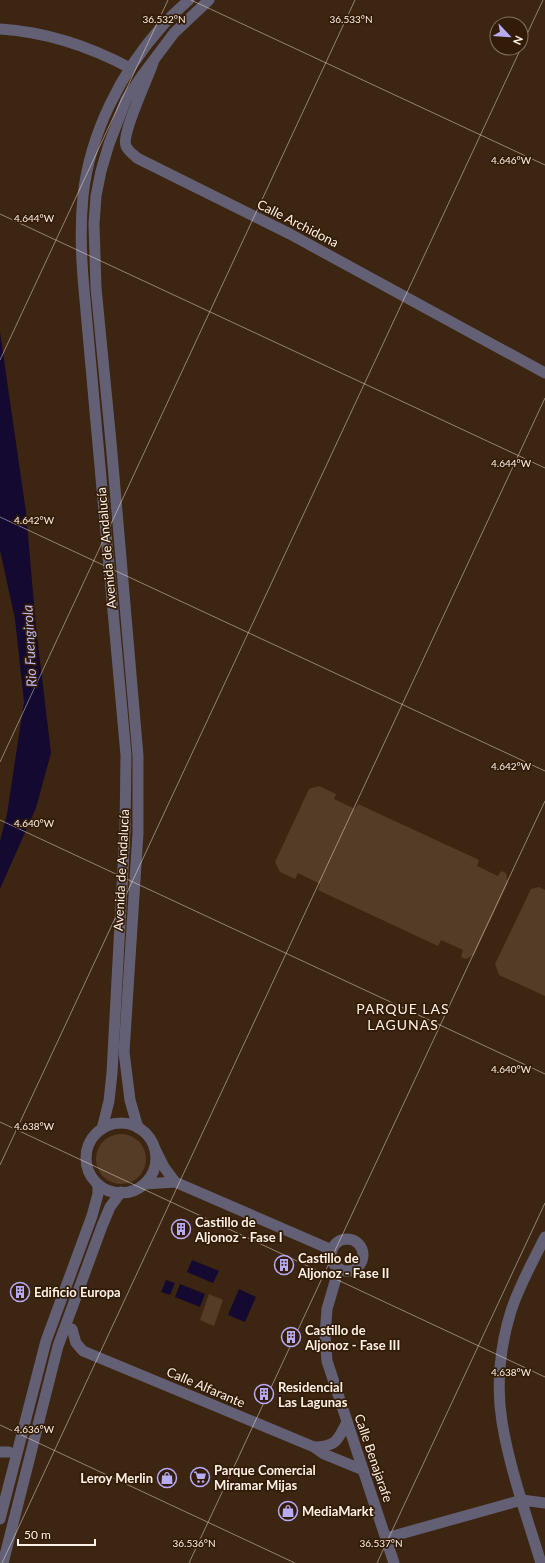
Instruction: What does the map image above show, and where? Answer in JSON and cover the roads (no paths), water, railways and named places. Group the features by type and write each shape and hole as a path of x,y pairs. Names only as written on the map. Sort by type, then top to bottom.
{"street":[{"name":"Avenida de Andalucía","path":"102,1129 109,1101 112,1073 125,831 126,755 84,289 81,251 81,221 84,187 88,166 96,140 115,94 130,68 163,25 189,0"},
{"name":"Avenida de Andalucía","path":"138,1128 130,1100 124,1052 138,833 138,756 112,450 96,288 94,224 96,196 109,144 126,100 140,77 174,33 209,0"},
{"path":"0,29 44,35 72,42 104,54 130,68"},
{"name":"Calle Archidona","path":"157,54 125,138 126,145 137,158 290,234 545,373"},
{"path":"175,1182 164,1167 150,1139 144,1131 138,1128 124,1123 113,1124 102,1129 94,1137 88,1148 86,1159 89,1171 98,1184 110,1191 128,1192 144,1184 175,1182 332,1250"},
{"path":"144,1184 154,1170 156,1160 155,1149"},
{"path":"0,1519 46,1341 92,1216 97,1198 98,1184"},
{"path":"3,1563 58,1346 102,1226 110,1208 121,1192"},
{"path":"541,1563 510,1458 502,1422 500,1392 501,1360 512,1310 545,1237"},
{"path":"349,1239 354,1240 362,1248 363,1258 358,1267 348,1271 339,1268 332,1261 332,1250 338,1241 349,1239"},
{"name":"Calle Benajarafe","path":"339,1268 326,1309 325,1336 327,1361 394,1563"},
{"name":"Calle Alfarante","path":"72,1329 76,1343 83,1351 314,1447 324,1454 363,1470"},
{"path":"314,1447 328,1447 338,1440 347,1422"},
{"path":"386,1538 522,1500 545,1503"}],"water":[{"name":"Rio Fuengirola","path":"0,332 26,512 36,627 51,753 36,808 0,889 0,841 7,814 24,702 15,619 0,550"},
{"path":"192,1260 219,1271 213,1283 187,1272"},
{"path":"166,1280 175,1283 170,1295 161,1292"},
{"path":"180,1284 205,1294 200,1307 175,1297"},
{"path":"239,1289 256,1297 245,1322 228,1315"}],"place":[{"name":"Castillo de Aljonoz - Fase I","path":"181,1229"},
{"name":"Castillo de Aljonoz - Fase II","path":"284,1265"},
{"name":"Edificio Europa","path":"20,1292"},
{"name":"Castillo de Aljonoz - Fase III","path":"291,1337"},
{"name":"Residencial Las Lagunas","path":"264,1394"},
{"name":"Parque Comercial Miramar Mijas","path":"200,1477"},
{"name":"Leroy Merlin","path":"167,1478"},
{"name":"MediaMarkt","path":"288,1511"}],"district":[{"name":"PARQUE LAS LAGUNAS","path":"403,1016"}]}
